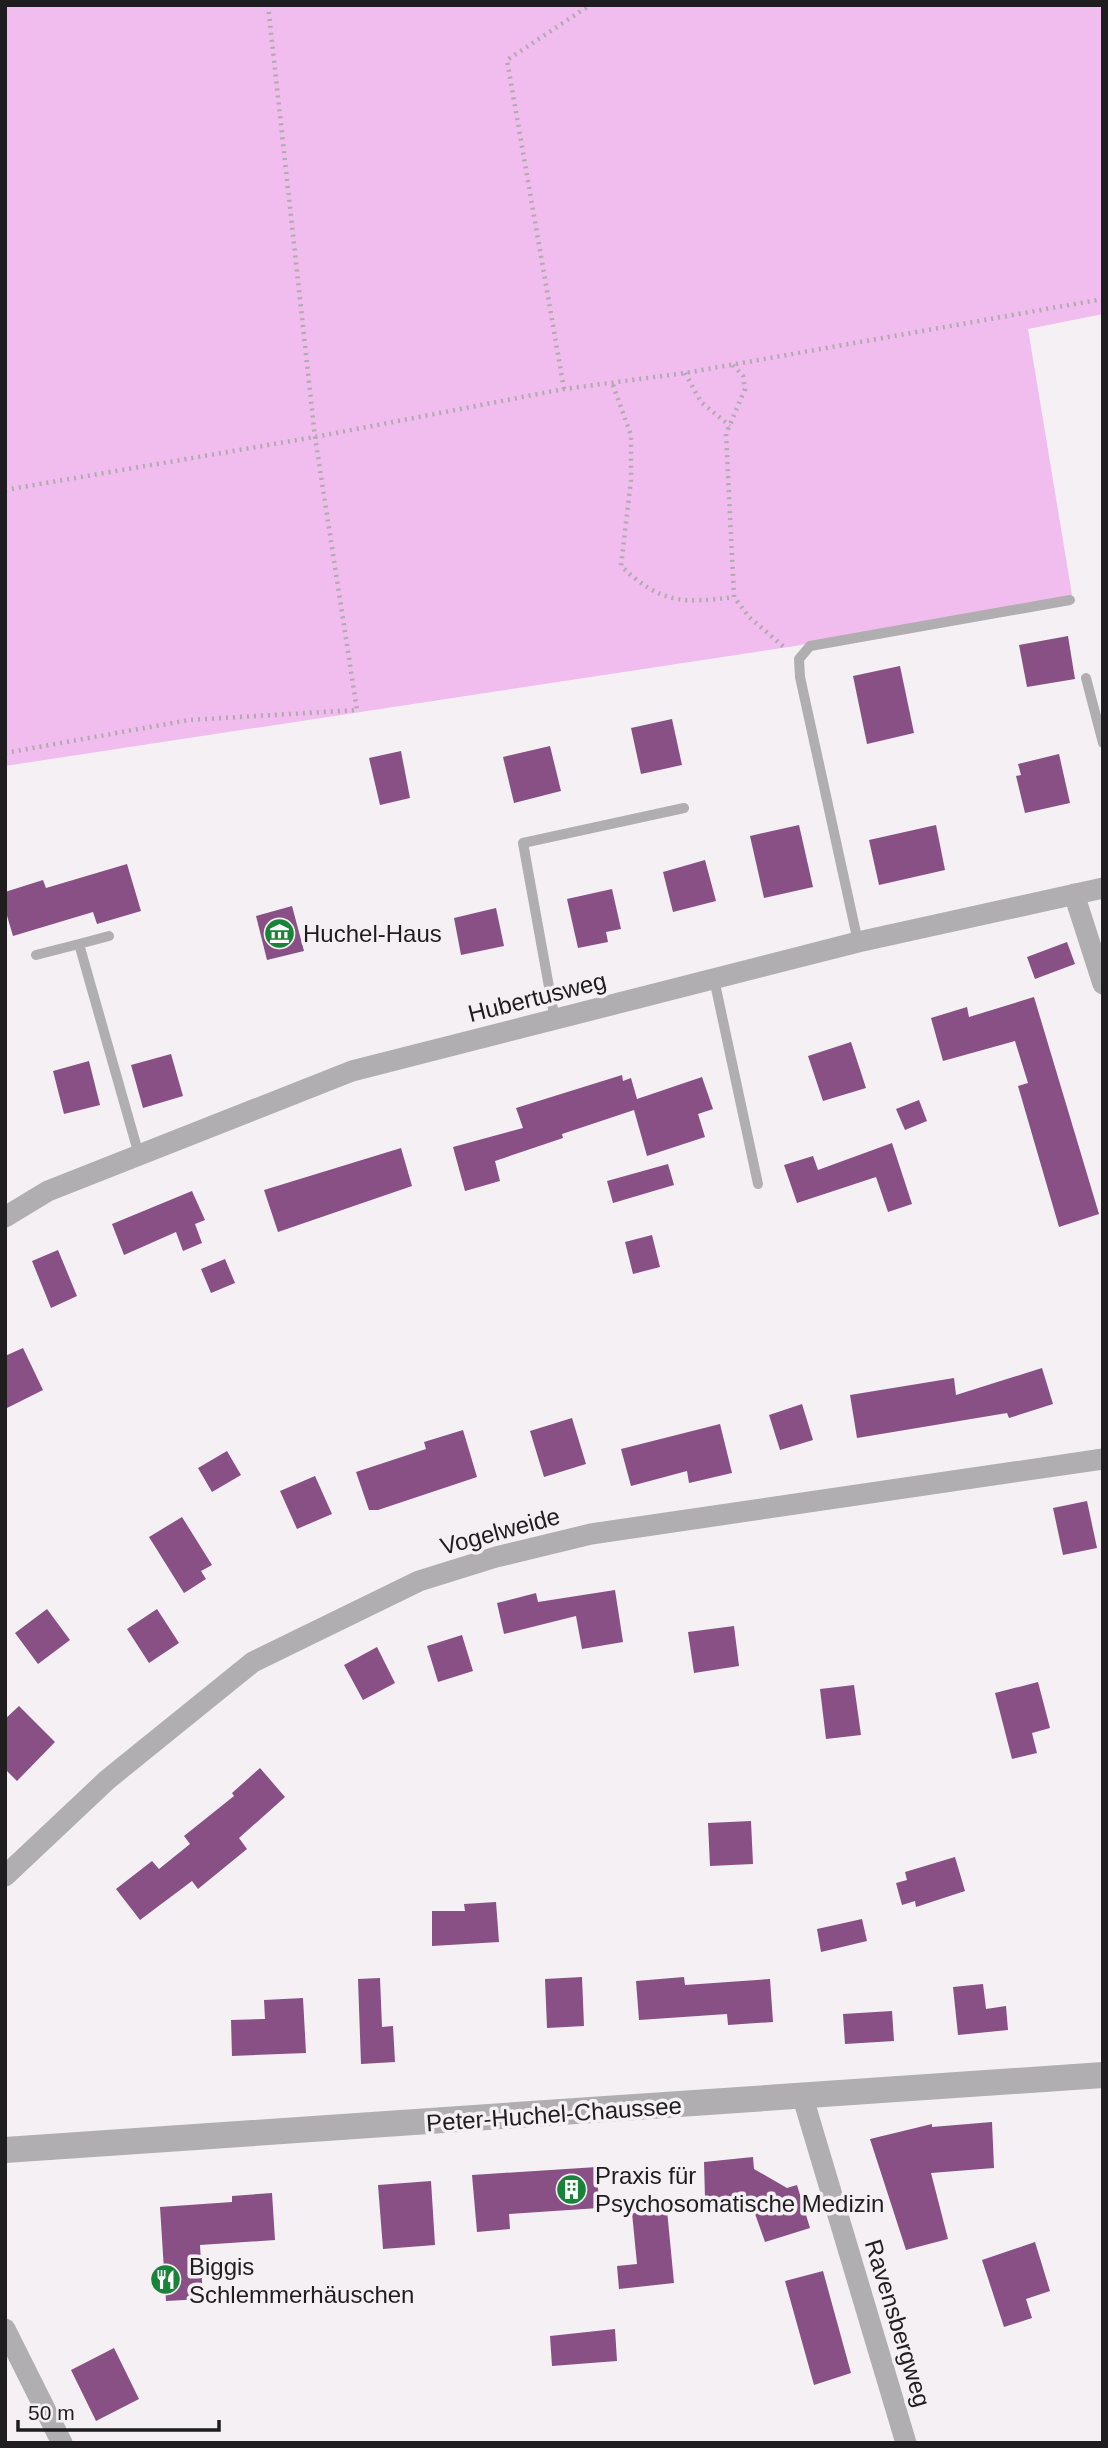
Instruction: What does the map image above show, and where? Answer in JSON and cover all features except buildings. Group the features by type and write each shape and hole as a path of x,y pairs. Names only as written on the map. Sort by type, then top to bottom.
{"street":[{"name":"Hubertusweg","path":"5,1217 48,1191 352,1072 858,942 1103,888"},
{"path":"1074,894 1103,984"},
{"name":"Vogelweide","path":"5,1876 107,1780 253,1662 419,1581 496,1557 591,1534 1103,1459"},
{"name":"Peter-Huchel-Chaussee","path":"5,2150 803,2098 1103,2075"},
{"name":"Ravensbergweg","path":"803,2098 906,2443"},
{"path":"5,2329 62,2443"}],"lane":[{"path":"858,942 800,677 799,659 810,646 1070,600"},
{"path":"1086,678 1103,743"},
{"path":"555,1020 523,842 684,808"},
{"path":"36,955 109,936"},
{"path":"79,944 139,1155"},
{"path":"714,979 758,1184"}],"path":[{"path":"5,753 189,720 357,709 315,437 268,5"},
{"path":"564,389 507,60 590,5"},
{"path":"5,490 315,437 564,389 613,385 733,365 1103,299"},
{"path":"733,365 743,376 745,389 726,434 734,597 749,617 782,642 800,677"},
{"path":"685,373 701,402 730,426"},
{"path":"613,385 631,435 631,480 621,566 645,589 670,598 703,601 734,597"}],"shaded area":[{"path":"5,5 1103,5 1103,314 1028,329 1072,595 795,646 5,766"}],"place":[{"name":"Huchel-Haus","path":"280,933"},
{"name":"Praxis für Psychosomatische Medizin","path":"572,2189"},
{"name":"Biggis Schlemmerhäuschen","path":"166,2280"}]}
